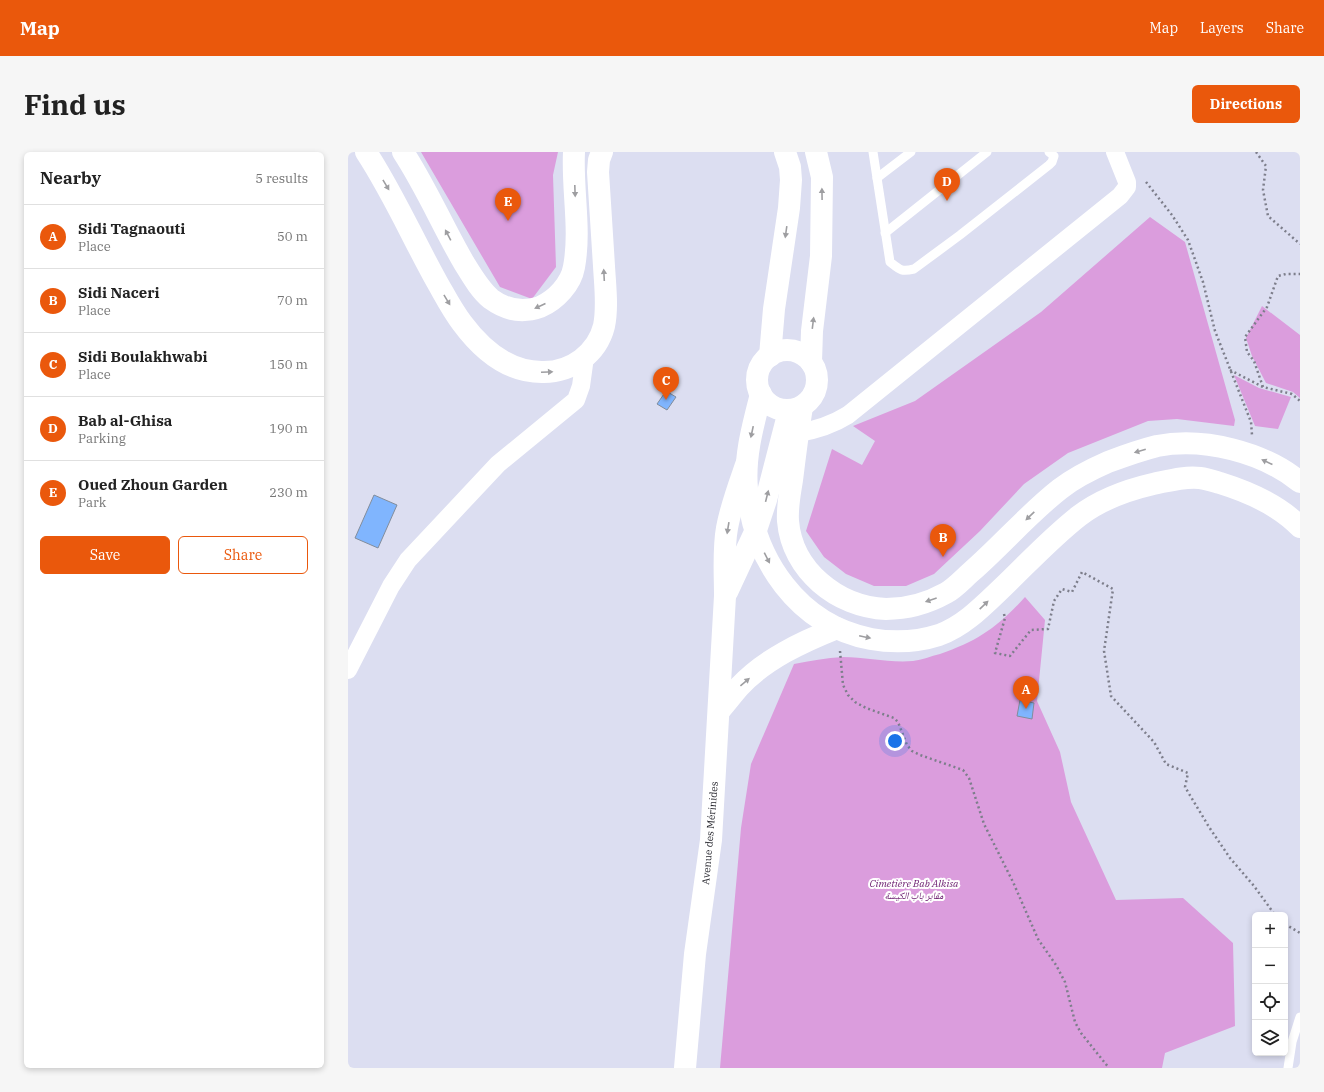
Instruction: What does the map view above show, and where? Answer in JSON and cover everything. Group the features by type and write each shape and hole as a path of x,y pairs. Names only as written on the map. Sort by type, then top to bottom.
{"main road":[{"path":"366,152 390,192 447,300 461,322 482,347 506,363 527,372 551,372 576,364 593,349 604,327 604,274 598,172 599,160 602,152"},
{"path":"403,152 456,249 482,290 491,299 502,306 523,310 538,307 554,299 570,280 574,268 576,249 574,152"},
{"path":"770,356 774,309 789,208 791,180 790,168 785,152"},
{"path":"811,362 812,331 822,248 822,177 816,152"},
{"path":"761,394 769,404 775,408 795,409 811,400 817,384 814,367 811,362 802,355 792,351 780,351 770,356 762,365 758,376 761,394 751,436 747,464 747,488 756,530 766,558 778,578 789,592 813,614 840,630 860,636 883,641 899,642 919,640 938,635 957,627 978,611 1061,531 1080,515 1099,504 1144,486 1186,478 1200,478 1249,493 1269,503 1300,527"},
{"path":"795,409 798,432 788,520 790,537 806,567 824,586 854,602 872,607 887,609 903,608 936,599 949,592 1061,488 1084,474 1122,457 1158,446 1194,444 1210,445 1239,452 1255,457 1276,467 1300,482"},
{"path":"725,596 756,530 795,409"},
{"name":"Avenue des Mérinides","path":"684,1068 696,954 711,840 725,596 724,556 727,528 732,505 747,464"},
{"path":"719,711 739,687 760,669 806,641 840,630"}],"street":[{"path":"798,432 824,427 848,416 1120,196 1124,192 1127,178 1115,152"},
{"path":"348,670 391,586 408,560 498,464 576,400 581,386 585,357"}],"lane":[{"path":"873,152 890,262 900,270 904,271 914,269 1049,165 1054,156 1049,152"},
{"path":"877,178 911,152"},
{"path":"885,233 987,152"},
{"path":"1288,1068 1292,1042 1300,1017"}],"path":[{"path":"1256,152 1266,166 1263,190 1268,216 1300,244"},
{"path":"1142,176 1172,215 1188,240 1203,282 1215,331 1250,422 1255,457"},
{"path":"1263,387 1254,361 1247,352 1245,337 1267,308 1278,276 1286,274 1300,274"},
{"path":"1230,370 1263,387 1292,394 1300,401"},
{"path":"1005,618 995,653 1010,656 1031,630 1048,629 1054,602 1062,589 1072,592 1082,572 1113,589 1104,652 1111,696 1154,742 1166,764 1188,774 1185,787 1209,827 1230,858 1254,886 1272,912"},
{"path":"840,630 840,662 843,685 848,695 855,702 866,708 894,718 898,722 907,745 912,751 963,770 969,778 984,824 1013,882 1038,939 1056,965 1065,982 1075,1022 1109,1068"},
{"path":"1288,926 1300,933"}],"green space":[{"path":"421,152 558,152 553,175 556,267 532,299 500,287"},
{"path":"1150,217 1185,242 1235,420 1234,426 1177,419 1148,421 1068,453 1024,484 980,531 934,574 906,586 874,586 846,574 824,557 806,531 832,449 862,465 875,441 853,426 915,401 1041,312"},
{"path":"1262,306 1300,335 1300,398 1293,392 1266,383 1252,356 1246,338"},
{"path":"1234,375 1259,388 1291,397 1278,429 1255,426"},
{"name":"Cimetière Bab Alkisa مقابر باب الكيسة","path":"1025,597 1045,620 1037,701 1060,752 1071,802 1116,900 1183,898 1233,943 1235,1026 1165,1053 1162,1068 720,1068 741,828 751,764 794,664 843,657 895,661 920,660 966,644 987,632 1006,617"}],"building":[{"path":"666,391 676,397 667,410 657,404"},
{"path":"374,495 397,505 378,548 355,538"},
{"path":"1020,700 1034,703 1032,719 1017,716"}],"place":[{"name":"Bab al-Ghisa","path":"947,201"},
{"name":"Oued Zhoun Garden","path":"508,221"},
{"name":"Sidi Boulakhwabi","path":"666,400"},
{"name":"Sidi Naceri","path":"943,557"},
{"name":"Sidi Tagnaouti","path":"1026,709"}]}
